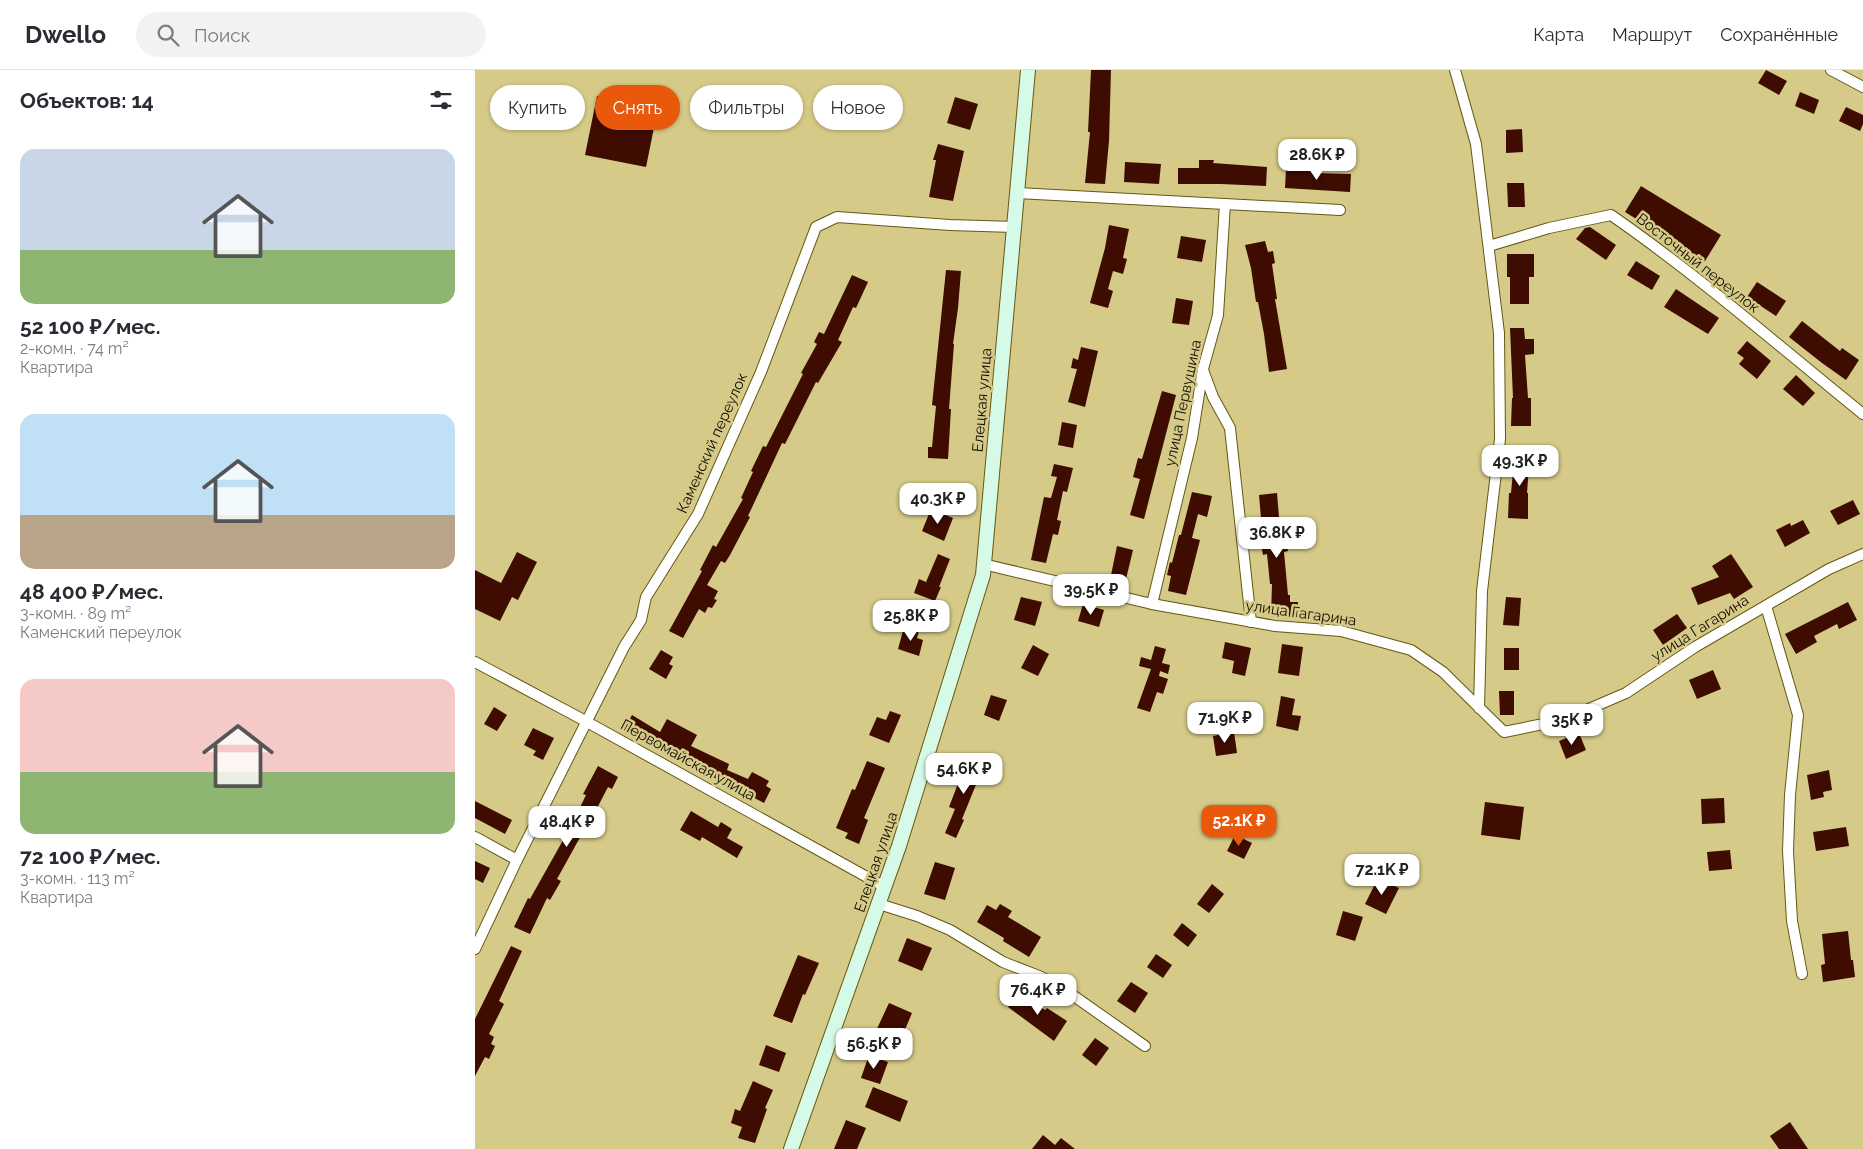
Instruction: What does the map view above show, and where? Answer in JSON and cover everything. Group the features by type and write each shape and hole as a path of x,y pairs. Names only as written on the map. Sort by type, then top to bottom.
{"main road":[{"name":"Елецкая улица","path":"791,1149 899,846 983,575 1015,227 1027,70"}],"street":[{"path":"1455,70 1476,144 1499,333 1500,438 1482,591 1479,708"},
{"path":"1831,70 1863,87"},
{"path":"1017,193 1340,210"},
{"name":"улица Первушина","path":"1152,604 1192,438 1203,369 1218,315 1225,204"},
{"name":"Восточный переулок","path":"1489,246 1549,228 1611,215 1641,236 1863,414"},
{"name":"Каменский переулок","path":"475,949 517,860 624,647 641,620 645,597 698,514 761,372 816,227 837,216 950,225 1015,227"},
{"path":"1203,369 1213,396 1230,428 1251,622"},
{"name":"улица Гагарина","path":"983,564 1152,604 1275,626 1341,630 1411,650 1443,672 1504,732 1563,720 1626,693 1695,647 1829,569 1863,554"},
{"name":"улица Гагарина","path":"1766,606 1798,715 1790,795 1788,851 1792,921 1801,974"},
{"name":"Первомайская улица","path":"475,662 885,887"},
{"path":"475,837 517,860"},
{"path":"879,904 917,916 950,930 1003,962 1039,976 1061,988 1145,1046"}],"building":[{"path":"1091,70 1111,70 1109,141 1105,184 1085,183 1090,132 1088,132"},
{"path":"1766,70 1787,81 1779,95 1758,83"},
{"path":"1800,92 1819,100 1814,114 1795,106"},
{"path":"955,97 978,104 970,130 947,123"},
{"path":"595,106 595,130 654,130 646,167 585,155"},
{"path":"1846,107 1863,115 1863,124 1860,131 1839,121"},
{"path":"1522,129 1523,152 1506,153 1506,130"},
{"path":"938,144 964,151 953,201 929,197 936,160 933,160"},
{"path":"1199,160 1214,160 1213,163 1267,167 1266,186 1178,184 1178,168 1199,168"},
{"path":"1125,162 1161,164 1159,184 1124,182"},
{"path":"1286,169 1314,170 1314,173 1351,174 1350,192 1285,188"},
{"path":"1507,183 1524,183 1525,207 1508,207"},
{"path":"1641,186 1721,235 1705,261 1625,212"},
{"path":"1109,225 1129,229 1123,258 1127,259 1123,274 1113,271 1108,289 1113,291 1108,308 1090,303 1105,248"},
{"path":"1590,227 1616,245 1606,260 1576,239 1585,228"},
{"path":"1181,236 1206,240 1202,262 1177,258"},
{"path":"1265,241 1268,252 1273,251 1275,263 1272,264 1277,299 1275,299 1287,369 1269,372 1258,302 1256,302 1251,268 1245,245"},
{"path":"1507,254 1534,254 1534,277 1529,277 1529,304 1510,304 1510,277 1507,277"},
{"path":"1636,261 1660,276 1652,290 1627,275"},
{"path":"946,270 961,271 953,344 948,459 928,458 928,447 932,447 936,406 932,405"},
{"path":"852,275 868,282 856,308 853,307 838,340 842,342 818,383 816,382 785,444 782,443 748,516 750,517 730,555 725,563 721,561 707,585 718,591 714,599 717,600 712,608 708,607 705,613 699,609 683,638 669,631 702,571 700,570 713,545 716,547 743,499 741,498 753,472 751,471 763,446 766,447 817,344 814,342 819,332 824,334"},
{"path":"1757,282 1786,301 1776,316 1747,297"},
{"path":"1676,289 1719,318 1708,334 1664,307"},
{"path":"1176,298 1193,301 1189,325 1172,323"},
{"path":"1802,321 1840,351 1842,348 1859,360 1846,380 1789,337"},
{"path":"1510,328 1524,328 1525,339 1534,339 1534,354 1525,355 1528,398 1531,398 1531,426 1511,426 1513,398"},
{"path":"1747,341 1771,361 1757,379 1739,364 1744,358 1737,353"},
{"path":"1081,347 1098,351 1085,407 1068,402 1077,369 1071,368 1073,358 1078,360"},
{"path":"1796,375 1815,393 1803,406 1783,389"},
{"path":"1162,391 1176,395 1144,519 1130,515 1140,479 1133,477 1138,458 1142,459"},
{"path":"1062,422 1077,425 1073,448 1058,445"},
{"path":"1515,450 1530,452 1527,493 1528,519 1508,518 1509,493 1511,493"},
{"path":"1054,464 1073,468 1067,492 1063,491 1057,520 1061,521 1058,535 1053,534 1046,563 1031,560 1044,497 1051,498 1057,477 1051,476"},
{"path":"1192,492 1212,496 1207,517 1198,514 1192,538 1200,540 1186,595 1168,591 1171,576 1167,575 1179,535 1181,535"},
{"path":"1277,493 1280,529 1284,529 1288,551 1284,552 1288,595 1290,595 1290,602 1298,602 1297,617 1271,616 1272,584 1270,584 1267,554 1263,555 1260,538 1273,536 1270,518 1261,518 1259,495"},
{"path":"1853,500 1860,514 1838,525 1830,511"},
{"path":"931,509 953,518 944,541 922,531"},
{"path":"1803,520 1810,533 1785,547 1776,530 1790,523 1791,526"},
{"path":"1117,546 1133,550 1126,579 1111,575"},
{"path":"517,552 537,562 518,600 512,597 500,621 475,609 475,570 501,583"},
{"path":"938,554 950,559 935,601 914,593 919,579 926,582"},
{"path":"1731,554 1753,587 1734,599 1730,593 1698,605 1691,588 1719,577 1712,566"},
{"path":"1021,597 1042,602 1035,626 1014,620"},
{"path":"1506,597 1521,598 1519,626 1503,625"},
{"path":"1848,602 1857,620 1839,629 1837,624 1814,636 1817,642 1796,654 1785,634"},
{"path":"1083,604 1104,610 1099,627 1078,621"},
{"path":"1677,614 1687,628 1663,645 1653,630"},
{"path":"904,627 919,631 917,638 923,640 919,656 898,649"},
{"path":"1225,642 1251,648 1245,676 1232,673 1234,661 1222,658"},
{"path":"1282,644 1303,647 1299,676 1278,673"},
{"path":"1033,645 1049,654 1038,676 1021,668"},
{"path":"1155,646 1166,649 1162,663 1170,665 1168,674 1160,671 1159,676 1168,679 1163,694 1157,692 1150,712 1137,708 1151,669 1139,666 1141,657 1151,660"},
{"path":"1504,648 1519,648 1519,670 1504,670"},
{"path":"661,650 673,657 669,664 673,666 666,679 649,669"},
{"path":"1713,670 1721,689 1697,699 1689,680"},
{"path":"1499,691 1514,691 1514,715 1500,715"},
{"path":"991,695 1007,700 999,721 984,715"},
{"path":"1281,696 1295,699 1292,715 1301,716 1298,731 1276,726"},
{"path":"494,707 507,715 497,731 484,724"},
{"path":"890,711 901,715 889,743 869,735 877,717 886,720"},
{"path":"632,715 660,732 667,719 697,735 691,746 729,764 727,770 748,779 752,772 769,781 766,786 771,789 764,803 742,790 701,772 702,769 646,739 644,742 624,730"},
{"path":"533,728 554,738 543,760 533,755 536,751 524,745"},
{"path":"1234,732 1237,753 1216,756 1213,736"},
{"path":"1579,733 1586,750 1566,759 1559,741"},
{"path":"968,758 984,765 956,838 945,833 955,809 949,807"},
{"path":"867,761 885,768 864,818 868,820 859,844 845,838 848,833 836,828 852,789 855,790"},
{"path":"598,766 618,777 612,789 608,787 594,814 601,817 591,836 583,832 557,879 561,881 550,900 547,898 530,934 514,927 528,898 530,899 571,826 586,795 583,794"},
{"path":"1829,770 1832,790 1823,792 1824,797 1811,800 1807,775"},
{"path":"1724,798 1725,823 1702,824 1701,799"},
{"path":"475,801 512,820 505,834 475,818"},
{"path":"1485,802 1524,807 1520,840 1481,835"},
{"path":"691,811 718,827 721,822 732,829 727,838 743,847 737,858 702,837 700,841 680,830"},
{"path":"1846,827 1849,846 1816,851 1813,832"},
{"path":"1235,835 1252,843 1244,859 1227,851"},
{"path":"1730,850 1732,869 1709,871 1707,852"},
{"path":"475,861 490,868 483,883 475,879"},
{"path":"935,862 955,868 945,900 924,894"},
{"path":"1378,878 1399,888 1386,914 1365,904"},
{"path":"1212,884 1224,894 1209,913 1197,904"},
{"path":"1000,904 1012,911 1008,917 1041,937 1029,957 1003,941 1004,938 977,922 987,905 996,910"},
{"path":"1343,911 1363,917 1355,941 1336,935"},
{"path":"1182,923 1197,935 1188,947 1173,935"},
{"path":"1848,931 1855,977 1823,982 1821,965 1825,964 1822,934"},
{"path":"907,938 932,948 922,971 898,961"},
{"path":"511,946 522,951 499,1001 504,1004 489,1034 494,1037 491,1044 495,1046 489,1059 485,1057 475,1076 475,1019"},
{"path":"1156,954 1172,965 1163,978 1147,967"},
{"path":"798,955 819,963 805,995 803,994 792,1023 773,1016"},
{"path":"1131,982 1148,993 1135,1013 1117,1001"},
{"path":"1019,992 1045,1010 1047,1008 1067,1021 1054,1041 1008,1007"},
{"path":"889,1003 912,1013 899,1044 875,1033"},
{"path":"1095,1038 1109,1048 1096,1066 1082,1055"},
{"path":"766,1045 786,1053 779,1072 759,1065"},
{"path":"869,1055 888,1062 880,1084 861,1078"},
{"path":"753,1081 773,1090 765,1108 767,1109 755,1143 738,1138 742,1127 731,1123 735,1109 740,1111"},
{"path":"873,1087 908,1101 900,1122 865,1107"},
{"path":"846,1120 866,1128 857,1149 834,1149"},
{"path":"1790,1122 1808,1149 1779,1149 1770,1136"},
{"path":"1043,1135 1055,1145 1061,1138 1075,1149 1032,1149"}]}
